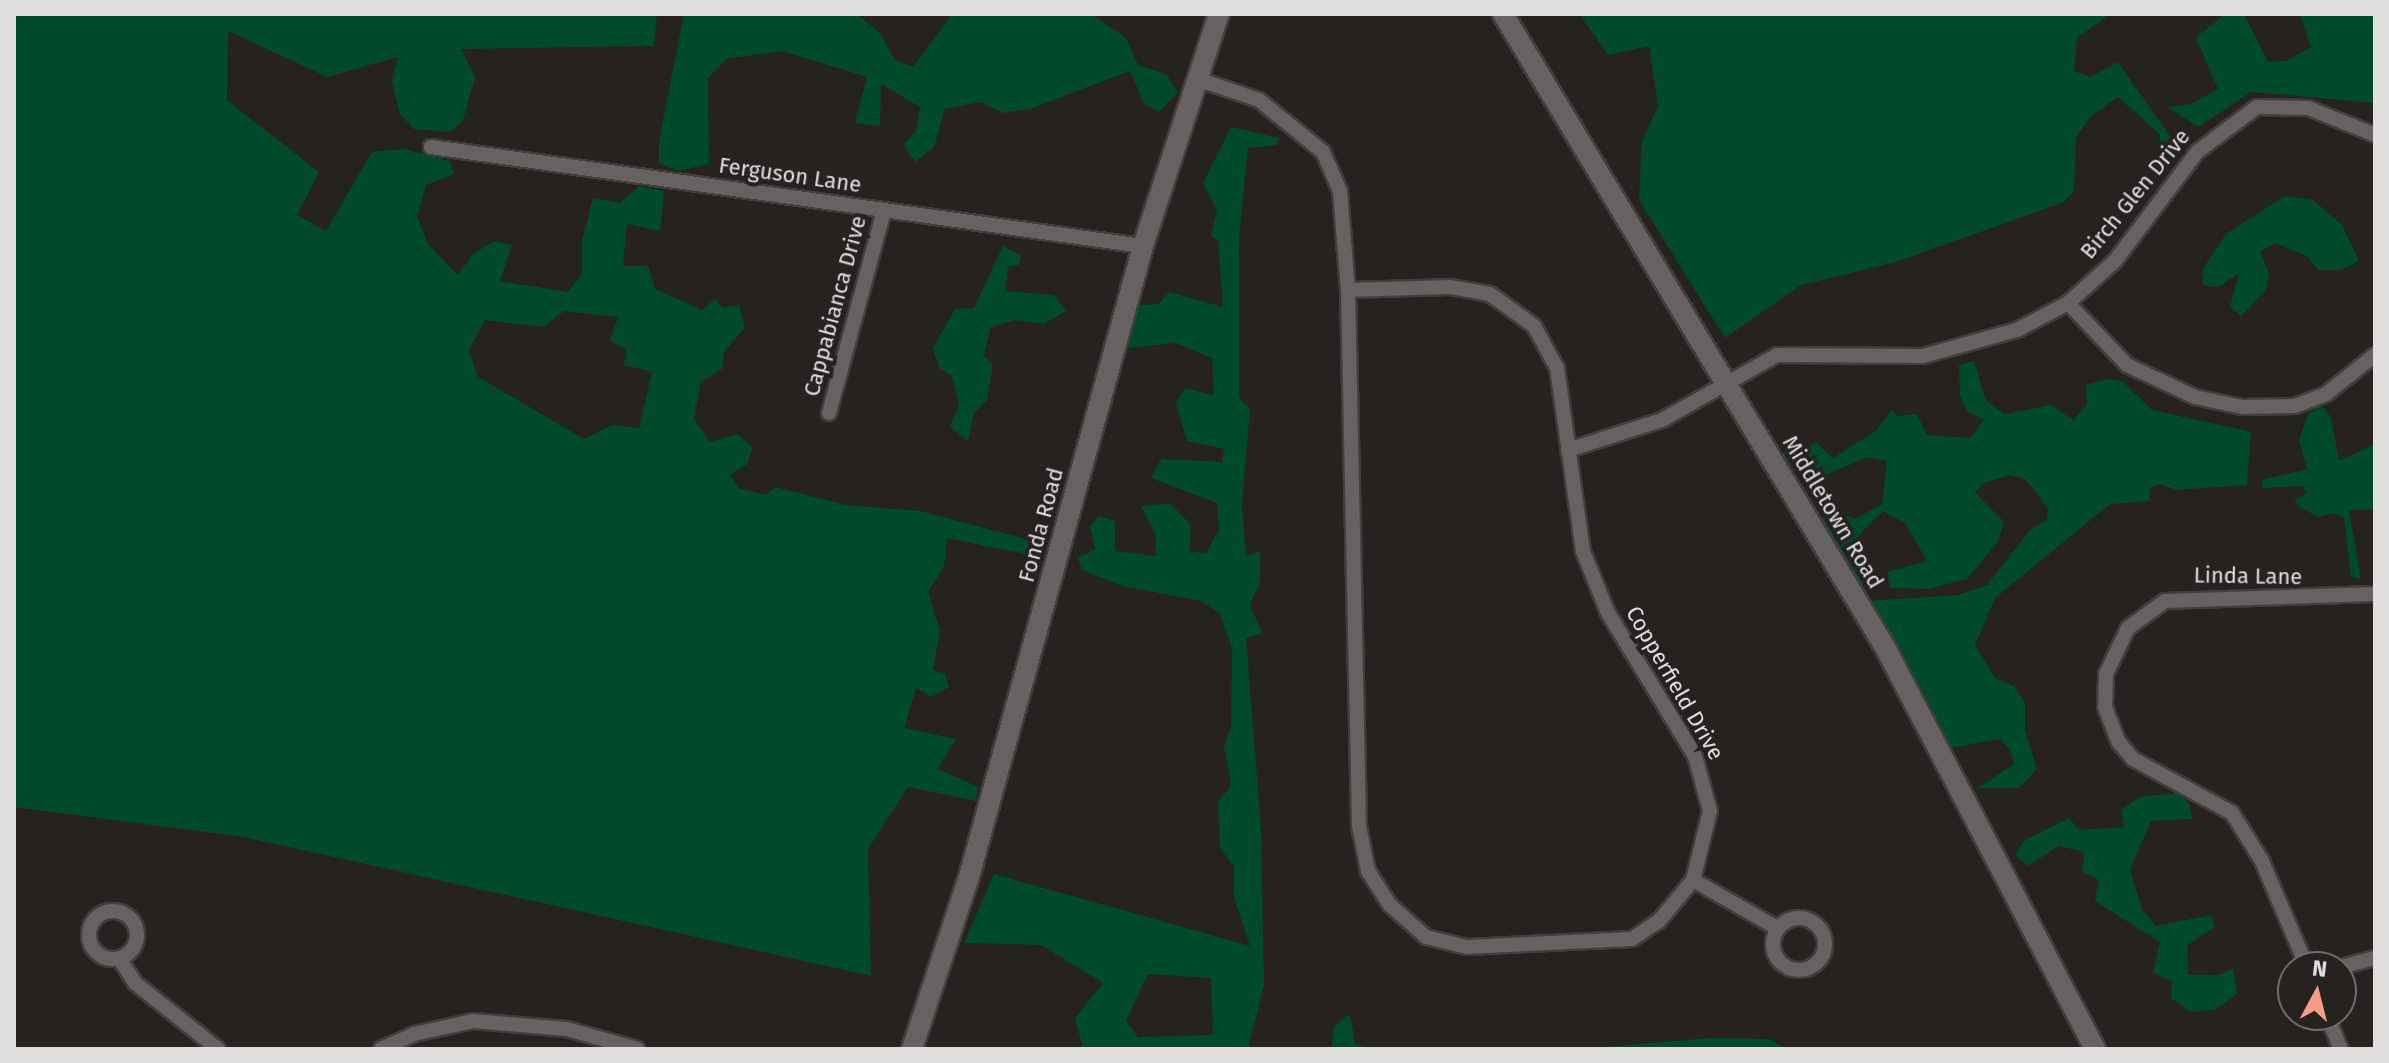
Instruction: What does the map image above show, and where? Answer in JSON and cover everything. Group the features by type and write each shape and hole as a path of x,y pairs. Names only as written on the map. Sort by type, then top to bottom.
{"street":[{"name":"Fonda Road","path":"912,1049 969,877 1143,246 1219,14"},
{"name":"Middletown Road","path":"1503,14 1886,649 2095,1049"},
{"name":"Copperfield Drive","path":"1197,79 1259,100 1323,152 1340,191 1348,290 1359,826 1378,888 1426,937 1467,947 1549,946 1632,939 1659,921 1693,880 1705,852 1710,811 1705,778 1599,593 1575,518 1557,368 1521,313 1472,290 1348,290"},
{"name":"Birch Glen Drive","path":"1568,450 1662,420 1777,355 1801,352 1894,358 1953,352 2017,330 2068,303 2115,261 2197,152 2242,114 2279,105 2308,108 2375,135"},
{"name":"Ferguson Lane","path":"431,147 1143,246"},
{"name":"Cappabianca Drive","path":"829,413 884,211"},
{"path":"2068,303 2127,365 2195,397 2242,407 2295,406 2326,394 2375,355"},
{"name":"Linda Lane","path":"2300,951 2262,861 2232,813 2133,759 2118,741 2105,707 2106,674 2128,628 2165,601 2375,594"},
{"path":"1693,880 1777,928"},
{"path":"119,958 135,983 218,1049"},
{"path":"381,1049 442,1026 489,1021 567,1029 637,1049"}],"green space":[{"path":"14,14 657,14 654,46 461,49 475,77 463,121 450,132 414,129 399,113 392,80 398,57 327,77 228,31 227,100 319,172 297,215 326,231 372,152 404,149 450,161 454,174 426,185 417,217 428,244 458,275 473,254 494,241 512,245 500,281 568,292 582,274 582,240 593,198 620,203 639,186 664,191 660,231 627,224 623,266 648,266 655,289 702,310 715,299 723,308 739,305 745,327 724,352 722,369 701,382 694,419 710,442 737,434 753,447 747,464 730,475 740,489 766,495 775,487 846,505 920,511 1044,544 1039,557 947,538 944,567 928,592 940,631 933,670 945,674 949,687 931,697 916,688 904,728 956,739 938,769 978,787 976,801 908,787 868,849 871,976 244,837 14,807","holes":["564,311 618,317 610,341 627,350 624,365 652,372 639,428 612,425 584,439 478,377 469,350 485,320 544,327"]},
{"path":"684,14 859,16 879,32 895,60 913,67 952,14 1091,14 1126,38 1138,65 1166,74 1178,92 1159,112 1144,103 1130,71 1030,109 1004,113 980,102 945,109 934,147 915,162 903,145 916,131 920,107 881,84 880,126 855,123 867,77 782,51 727,59 708,78 709,164 678,171 659,163 659,140"},
{"path":"1579,14 2110,14 2077,38 2074,71 2090,77 2118,62 2177,146 2174,159 2159,150 2160,135 2118,97 2091,116 2076,137 2074,191 2064,202 1896,262 1801,285 1725,338 1639,200 1642,142 1658,106 1649,46 1608,55"},
{"path":"2225,14 2244,14 2268,62 2286,61 2311,47 2300,14 2375,14 2375,103 2251,92 2198,127 2167,107 2191,104 2218,89 2196,38"},
{"path":"1231,127 1279,138 1277,145 1248,148 1239,237 1239,397 1250,409 1242,504 1246,556 1260,551 1260,582 1250,605 1262,633 1246,638 1261,829 1264,985 1249,1044 1254,1049 1083,1049 1075,1018 1103,983 1041,945 964,943 994,874 1250,946 1234,897 1234,866 1220,848 1218,802 1231,785 1224,746 1231,727 1232,648 1220,614 1201,601 1122,586 1082,570 1078,558 1095,549 1090,526 1099,516 1115,521 1115,551 1155,556 1156,536 1141,506 1170,503 1191,525 1189,551 1206,553 1219,530 1217,503 1151,478 1161,459 1222,462 1224,449 1187,441 1176,402 1186,388 1214,396 1212,358 1175,343 1127,348 1139,305 1159,304 1169,292 1223,307 1218,241 1211,236 1217,210 1203,183","holes":["1148,974 1211,978 1213,1035 1138,1037 1126,1021"]},
{"path":"2285,196 2313,200 2342,225 2359,261 2340,270 2318,270 2307,256 2275,243 2260,252 2269,274 2266,290 2241,316 2230,306 2239,273 2218,287 2202,285 2204,267 2226,234"},
{"path":"1003,246 1021,255 1019,265 1009,266 1005,291 1054,295 1066,311 1044,324 1015,320 990,328 984,356 993,365 987,400 974,413 968,441 950,427 959,405 952,376 939,368 933,348 955,309 974,308"},
{"path":"1974,361 1986,401 2005,414 2051,405 2073,420 2087,405 2086,385 2106,379 2122,381 2152,410 2251,432 2247,485 2176,490 2160,484 2150,488 2149,501 2110,504 1995,598 1975,645 1995,678 2014,686 2025,703 2025,731 2037,769 2019,788 1978,788 2014,764 2009,749 2000,739 1950,748 1869,601 1959,595 1987,585 2030,530 2047,520 2048,508 2025,479 2010,475 1984,483 1975,492 2004,522 1997,543 1967,579 1927,589 1890,588 1887,572 1927,561 1905,523 1883,511 1859,535 1871,571 1861,588 1821,521 1827,508 1855,519 1882,504 1887,461 1868,457 1804,484 1783,454 1786,447 1806,449 1815,442 1833,458 1876,431 1892,410 1897,416 1917,414 1927,435 1970,438 1984,420 1967,411 1960,396 1959,365"},
{"path":"2321,405 2331,417 2339,461 2375,444 2375,509 2349,510 2361,579 2351,577 2344,517 2333,513 2318,517 2300,507 2294,501 2306,493 2303,486 2262,488 2262,480 2307,469 2299,440 2308,414"},
{"path":"2177,793 2189,803 2192,819 2151,821 2130,870 2142,909 2156,926 2211,915 2215,927 2187,945 2188,975 2220,975 2233,968 2237,994 2216,1009 2191,1012 2171,998 2172,981 2153,973 2160,942 2095,901 2099,880 2082,872 2084,852 2059,846 2027,866 2015,855 2025,840 2069,818 2079,830 2124,827 2121,810 2140,797"},
{"path":"1350,1014 1355,1043 1368,1049 1331,1049 1334,1026"},
{"path":"1710,1038 1769,1039 1784,1047 1853,1049 1582,1049"}]}
